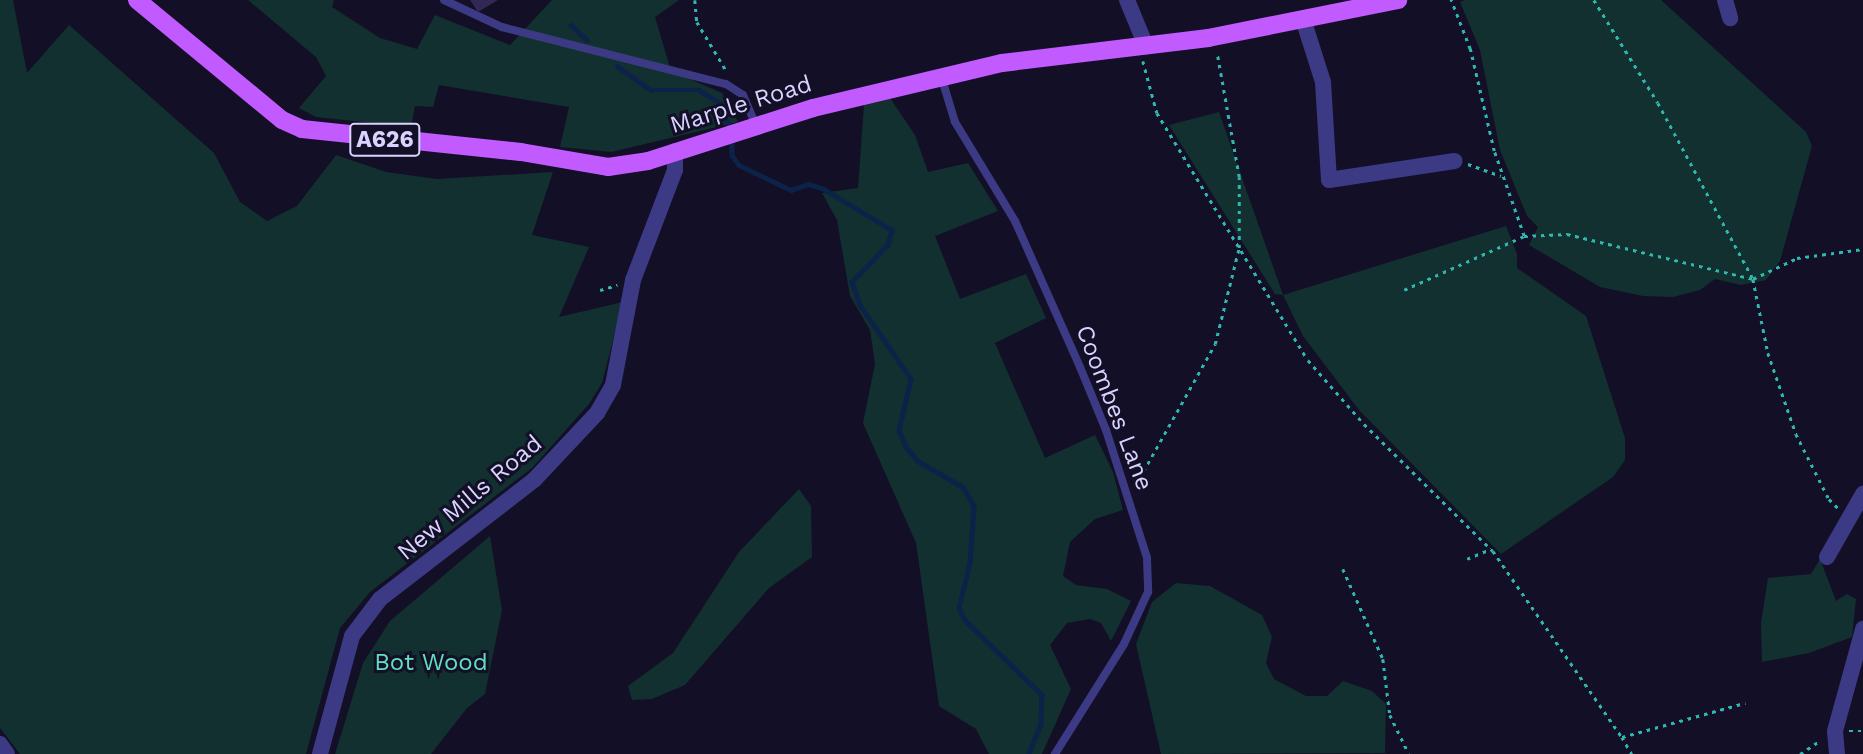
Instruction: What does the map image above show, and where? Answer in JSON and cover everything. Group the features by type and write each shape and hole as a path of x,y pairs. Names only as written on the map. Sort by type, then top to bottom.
{"main road":[{"name":"Marple Road","path":"137,0 282,120 302,130 521,152 608,167 675,151 747,126 1002,63 1212,37 1398,0"}],"street":[{"path":"1127,0 1143,47"},
{"path":"1725,0 1730,18"},
{"path":"1303,19 1323,82 1329,180 1455,161"},
{"name":"New Mills Road","path":"320,754 352,636 380,599 535,479 597,413 613,385 633,280 676,170 675,151"},
{"path":"1827,557 1863,494"},
{"path":"1836,754 1835,732 1863,629"},
{"path":"0,744 7,754"}],"lane":[{"path":"444,0 502,27 737,88 747,126"},
{"name":"Coombes Lane","path":"941,76 955,122 1015,221 1047,289 1106,430 1147,558 1147,592 1124,644 1055,754"}],"path":[{"path":"695,0 697,22 737,88"},
{"path":"1451,0 1474,62 1503,176 1524,236"},
{"path":"1594,0 1658,103 1753,279 1768,353 1796,434 1829,499 1849,518"},
{"path":"1128,495 1152,462 1215,344 1239,248 1238,177 1212,37"},
{"path":"1143,47 1157,113 1308,360 1364,424 1491,549 1632,754"},
{"path":"1455,161 1503,176"},
{"path":"1404,290 1524,236 1567,234 1753,279 1797,258 1863,249"},
{"path":"1466,559 1491,549"},
{"path":"1343,569 1383,659 1390,715 1409,754"},
{"path":"1622,737 1745,703"},
{"path":"1800,754 1835,732"}],"green space":[{"path":"0,0 13,0 27,73 69,25 214,153 240,202 267,221 297,206 336,155 386,172 437,179 553,172 532,235 589,247 559,317 623,302 602,383 589,404 532,468 370,592 340,628 306,754 20,754 0,728"},
{"path":"248,0 334,0 332,7 380,38 417,49 435,15 510,45 552,0 679,0 655,17 671,71 722,93 738,122 611,152 560,147 569,107 439,85 433,107 415,106 411,127 316,117 299,108 326,76 316,57"},
{"path":"1661,0 1806,132 1812,146 1780,261 1766,280 1741,285 1715,279 1700,290 1673,297 1643,296 1600,287 1529,245 1538,227 1527,216 1500,150 1480,50 1460,2"},
{"path":"890,98 915,135 928,172 968,163 998,211 935,236 960,299 1026,274 1046,318 995,343 1045,458 1095,435 1113,472 1123,510 1095,519 1070,542 1063,576 1076,585 1107,589 1131,601 1111,641 1101,623 1090,619 1067,623 1050,645 1071,689 1042,754 989,754 976,729 939,706 916,543 863,423 875,364 870,330 850,296 837,220 822,193 858,188 864,104"},
{"path":"1219,112 1283,295 1275,294 1169,125"},
{"path":"1506,226 1517,254 1517,268 1586,316 1625,438 1625,460 1613,477 1501,554 1359,410 1303,336 1283,295"},
{"path":"799,489 811,506 812,557 769,588 685,685 652,699 632,700 628,686 673,653 739,552"},
{"name":"Bot Wood","path":"490,536 502,610 485,694 467,708 431,754 335,754 363,663 390,621"},
{"path":"1820,559 1836,601 1847,594 1856,599 1852,637 1809,653 1762,662 1761,623 1768,578 1811,574"},
{"path":"1176,583 1210,586 1262,615 1272,637 1266,663 1274,679 1306,696 1327,696 1343,681 1372,691 1386,704 1385,753 1161,754 1136,644 1152,602"}],"waterway":[{"path":"571,25 587,40"},
{"path":"617,66 651,90 699,90 720,103 731,131"},
{"path":"732,139 732,155 739,165 791,190 808,184 822,188 892,230 888,245 852,282 860,305 911,379 899,431 906,447 918,461 963,487 974,506 970,563 959,608 965,620 1042,695 1041,724 1029,754"}]}
